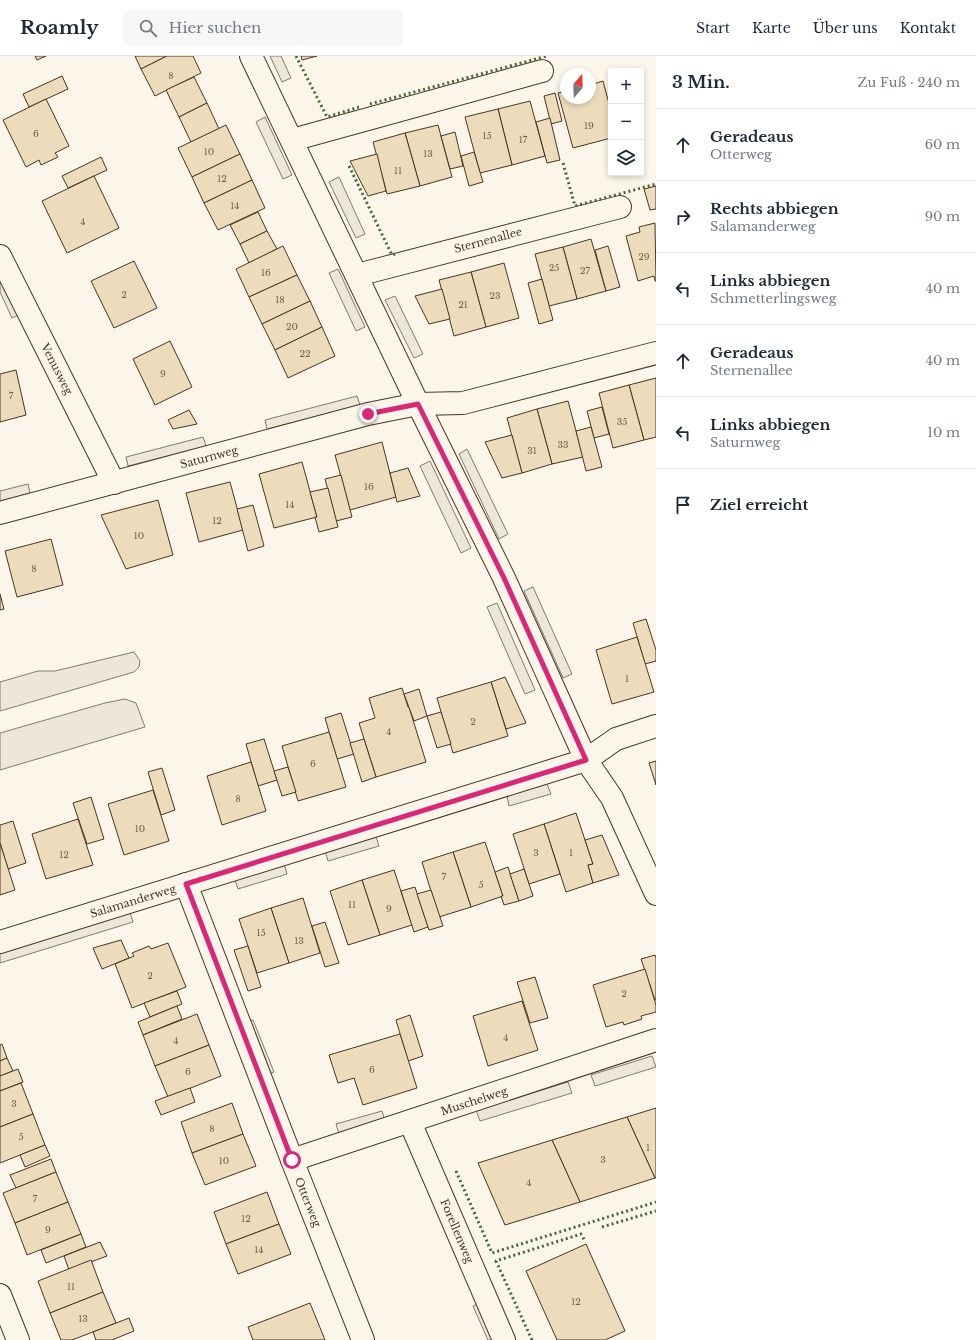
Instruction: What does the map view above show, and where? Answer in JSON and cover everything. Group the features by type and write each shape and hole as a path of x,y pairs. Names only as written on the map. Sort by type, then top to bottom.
{"street":[{"path":"251,56 418,404 504,578 586,760 612,798 656,894"},
{"path":"292,140 542,71"},
{"name":"Sternenallee","path":"357,275 620,207"},
{"name":"Venusweg","path":"0,256 114,483"},
{"path":"418,404 463,402 656,353"},
{"name":"Saturnweg","path":"0,513 368,414 418,404"},
{"name":"Salamanderweg","path":"0,942 586,760 616,739 656,726"},
{"name":"Otterweg","path":"186,884 363,1340"},
{"name":"Muschelweg","path":"292,1160 656,1040"},
{"name":"Forellenweg","path":"410,1122 504,1340"},
{"path":"0,1295 18,1340"}],"shaded area":[{"path":"270,56 281,56 291,78 282,82"},
{"path":"265,117 292,175 283,179 256,122"},
{"path":"339,177 365,234 356,238 329,182"},
{"path":"338,269 365,327 356,331 329,273"},
{"path":"0,270 21,314 12,318 0,292"},
{"path":"395,296 423,354 414,358 385,300"},
{"path":"357,396 360,405 267,429 265,420"},
{"path":"203,437 206,446 128,466 126,457"},
{"path":"467,449 508,534 499,539 459,454"},
{"path":"430,461 471,548 461,553 420,466"},
{"path":"28,484 30,493 0,501 0,491"},
{"path":"533,587 572,674 563,678 524,591"},
{"path":"497,603 535,690 525,694 487,607"},
{"path":"134,652 140,661 139,667 134,672 0,711 0,682 38,671 55,671"},
{"path":"125,699 136,703 145,727 0,770 0,733 105,703"},
{"path":"547,784 551,794 509,806 507,796"},
{"path":"376,837 379,846 328,861 325,851"},
{"path":"284,864 287,874 238,889 235,880"},
{"path":"130,913 133,922 0,963 0,952"},
{"path":"253,1020 274,1072 264,1076 244,1023"},
{"path":"652,1056 656,1067 595,1086 591,1075"},
{"path":"568,1082 572,1093 480,1121 476,1110"},
{"path":"382,1111 385,1121 339,1134 336,1124"},
{"path":"482,1302 499,1340 488,1340 473,1306"}],"building":[{"path":"35,56 46,56 37,60"},
{"path":"135,56 167,56 141,69"},
{"path":"167,56 193,56 201,73 155,96 141,69"},
{"path":"301,56 317,56 302,60"},
{"path":"62,76 68,89 29,107 23,94"},
{"path":"194,77 207,103 179,117 166,90"},
{"path":"603,81 608,100 608,139 573,148 561,104 596,104 596,83"},
{"path":"555,93 562,121 551,124 544,96"},
{"path":"46,99 69,146 55,153 58,157 41,165 39,160 26,167 3,120"},
{"path":"530,101 545,156 512,165 498,109"},
{"path":"207,103 219,129 191,142 179,117"},
{"path":"498,109 512,165 480,173 465,117"},
{"path":"550,118 560,160 547,163 536,122"},
{"path":"226,125 240,154 192,177 178,148"},
{"path":"438,125 452,177 420,186 405,133"},
{"path":"455,132 463,166 450,169 441,136"},
{"path":"405,133 420,186 387,194 373,142"},
{"path":"474,152 483,182 469,186 461,156"},
{"path":"240,154 252,180 204,203 192,177"},
{"path":"377,154 386,191 368,196 350,161"},
{"path":"101,157 107,170 68,188 62,176"},
{"path":"94,176 119,228 67,253 42,201"},
{"path":"252,180 265,208 218,230 204,203"},
{"path":"656,186 656,209 650,210 644,189"},
{"path":"258,212 267,231 240,244 230,225"},
{"path":"655,223 656,281 654,276 638,281 626,236 640,232 639,227"},
{"path":"267,231 277,249 249,263 240,244"},
{"path":"591,239 606,291 577,299 563,247"},
{"path":"283,246 297,275 249,297 236,269"},
{"path":"608,246 620,287 606,291 595,250"},
{"path":"563,247 577,299 549,306 535,254"},
{"path":"134,261 157,308 114,328 91,281"},
{"path":"504,263 519,318 486,327 471,272"},
{"path":"471,272 486,327 454,336 439,280"},
{"path":"297,275 310,301 262,324 249,297"},
{"path":"542,279 553,320 539,324 528,283"},
{"path":"442,289 450,319 429,324 415,296"},
{"path":"310,301 322,327 275,350 262,324"},
{"path":"322,327 335,356 288,378 275,350"},
{"path":"170,341 192,387 155,405 133,359"},
{"path":"16,370 26,415 0,422 0,374"},
{"path":"656,378 656,437 644,440 629,385"},
{"path":"629,385 644,440 613,448 599,393"},
{"path":"568,401 583,457 552,464 537,409"},
{"path":"602,407 609,434 594,438 587,411"},
{"path":"537,409 552,464 522,473 507,418"},
{"path":"189,410 197,424 173,429 168,420"},
{"path":"591,427 602,467 586,471 576,431"},
{"path":"512,435 522,473 502,478 485,442"},
{"path":"382,442 396,497 350,510 335,455"},
{"path":"302,462 317,517 274,528 259,474"},
{"path":"408,468 420,496 397,502 390,473"},
{"path":"341,475 352,517 336,521 325,479"},
{"path":"230,482 243,530 199,542 186,493"},
{"path":"328,488 338,527 319,532 315,517 317,517 310,492"},
{"path":"158,500 173,555 126,569 101,515"},
{"path":"253,505 264,546 248,551 237,509"},
{"path":"51,539 63,585 17,597 5,551"},
{"path":"0,594 4,609 0,610"},
{"path":"646,619 656,650 656,661 645,664 633,623"},
{"path":"637,637 654,692 612,704 596,650"},
{"path":"505,677 526,723 506,729 491,682"},
{"path":"491,682 508,736 453,753 437,698"},
{"path":"402,688 426,762 376,777 359,723 375,718 369,698"},
{"path":"419,689 427,716 414,721 404,694"},
{"path":"441,712 451,744 437,748 427,716"},
{"path":"341,713 354,754 337,759 325,718"},
{"path":"329,732 346,787 298,801 282,746"},
{"path":"264,739 277,780 258,786 246,744"},
{"path":"364,739 376,777 362,782 350,743"},
{"path":"656,761 656,785 649,763"},
{"path":"251,762 266,811 222,825 207,776"},
{"path":"288,767 296,792 282,796 274,771"},
{"path":"162,768 175,810 161,815 148,772"},
{"path":"153,790 169,841 124,855 108,804"},
{"path":"91,797 104,839 87,844 73,803"},
{"path":"576,813 593,864 588,865 593,883 566,892 544,824"},
{"path":"78,819 93,865 46,879 32,834"},
{"path":"13,821 26,863 8,869 0,843 0,825"},
{"path":"544,824 560,874 529,884 513,834"},
{"path":"602,835 619,875 593,883 588,865 593,864 585,840"},
{"path":"485,842 503,896 471,907 453,852"},
{"path":"0,843 15,890 0,895"},
{"path":"453,852 471,907 439,917 422,862"},
{"path":"508,867 519,901 504,905 501,896 503,896 495,872"},
{"path":"524,869 533,896 519,901 510,874"},
{"path":"394,870 412,925 380,935 362,880"},
{"path":"362,880 380,935 348,945 330,891"},
{"path":"415,887 428,927 414,932 401,891"},
{"path":"431,890 443,926 429,930 417,894"},
{"path":"303,898 320,953 289,963 271,908"},
{"path":"271,908 289,963 257,973 239,919"},
{"path":"325,922 339,963 325,967 312,926"},
{"path":"121,940 129,958 102,969 93,948"},
{"path":"168,943 186,987 132,1008 115,964 134,956 132,953 149,946 151,949"},
{"path":"248,946 261,987 248,991 234,950"},
{"path":"655,955 656,958 656,1000 641,959"},
{"path":"645,969 656,1005 656,1012 641,1016 642,1019 624,1025 623,1022 606,1027 593,985"},
{"path":"535,977 548,1018 530,1023 517,982"},
{"path":"177,991 182,1004 150,1017 144,1003"},
{"path":"522,1001 538,1050 488,1066 473,1016"},
{"path":"177,1006 182,1019 143,1035 138,1022"},
{"path":"197,1014 209,1045 155,1066 143,1035"},
{"path":"410,1015 423,1056 408,1061 396,1020"},
{"path":"400,1034 417,1088 363,1105 354,1078 338,1083 329,1055"},
{"path":"2,1044 7,1058 0,1061 0,1045"},
{"path":"209,1045 221,1076 168,1097 155,1066"},
{"path":"7,1058 13,1071 0,1076 0,1061"},
{"path":"18,1069 23,1082 0,1091 0,1076"},
{"path":"21,1083 33,1114 0,1127 0,1091"},
{"path":"190,1088 195,1102 161,1115 155,1101"},
{"path":"232,1103 243,1134 192,1153 181,1122"},
{"path":"656,1108 656,1178 655,1178 627,1117"},
{"path":"33,1114 45,1145 0,1163 0,1127"},
{"path":"627,1117 655,1178 580,1202 552,1140"},
{"path":"243,1134 256,1166 205,1185 192,1153"},
{"path":"552,1140 580,1202 505,1225 478,1163"},
{"path":"45,1145 50,1156 25,1167 20,1155"},
{"path":"51,1159 56,1172 16,1188 10,1175"},
{"path":"56,1172 68,1202 15,1223 3,1193"},
{"path":"267,1192 279,1224 226,1244 214,1212"},
{"path":"68,1202 81,1234 27,1255 15,1223"},
{"path":"279,1224 291,1254 238,1274 226,1244"},
{"path":"81,1234 86,1247 46,1263 41,1250"},
{"path":"100,1242 107,1256 69,1270 64,1256"},
{"path":"586,1244 625,1331 605,1340 557,1340 526,1271"},
{"path":"91,1260 103,1292 50,1313 38,1281"},
{"path":"103,1292 116,1323 72,1340 61,1340 50,1313"},
{"path":"310,1303 325,1340 253,1340 248,1327"},
{"path":"129,1318 134,1331 112,1340 96,1340 93,1332"}],"hedge":[{"path":"296,56 327,117 359,107"},
{"path":"370,104 547,56"},
{"path":"563,163 575,206 656,184"},
{"path":"349,166 392,255 395,254"},
{"path":"456,1171 492,1253 656,1202"},
{"path":"602,1227 656,1211"},
{"path":"532,1340 496,1261 581,1234 585,1241"}],"route":[{"path":"292,1160 186,884 586,760 504,578 418,404 368,414"}]}
